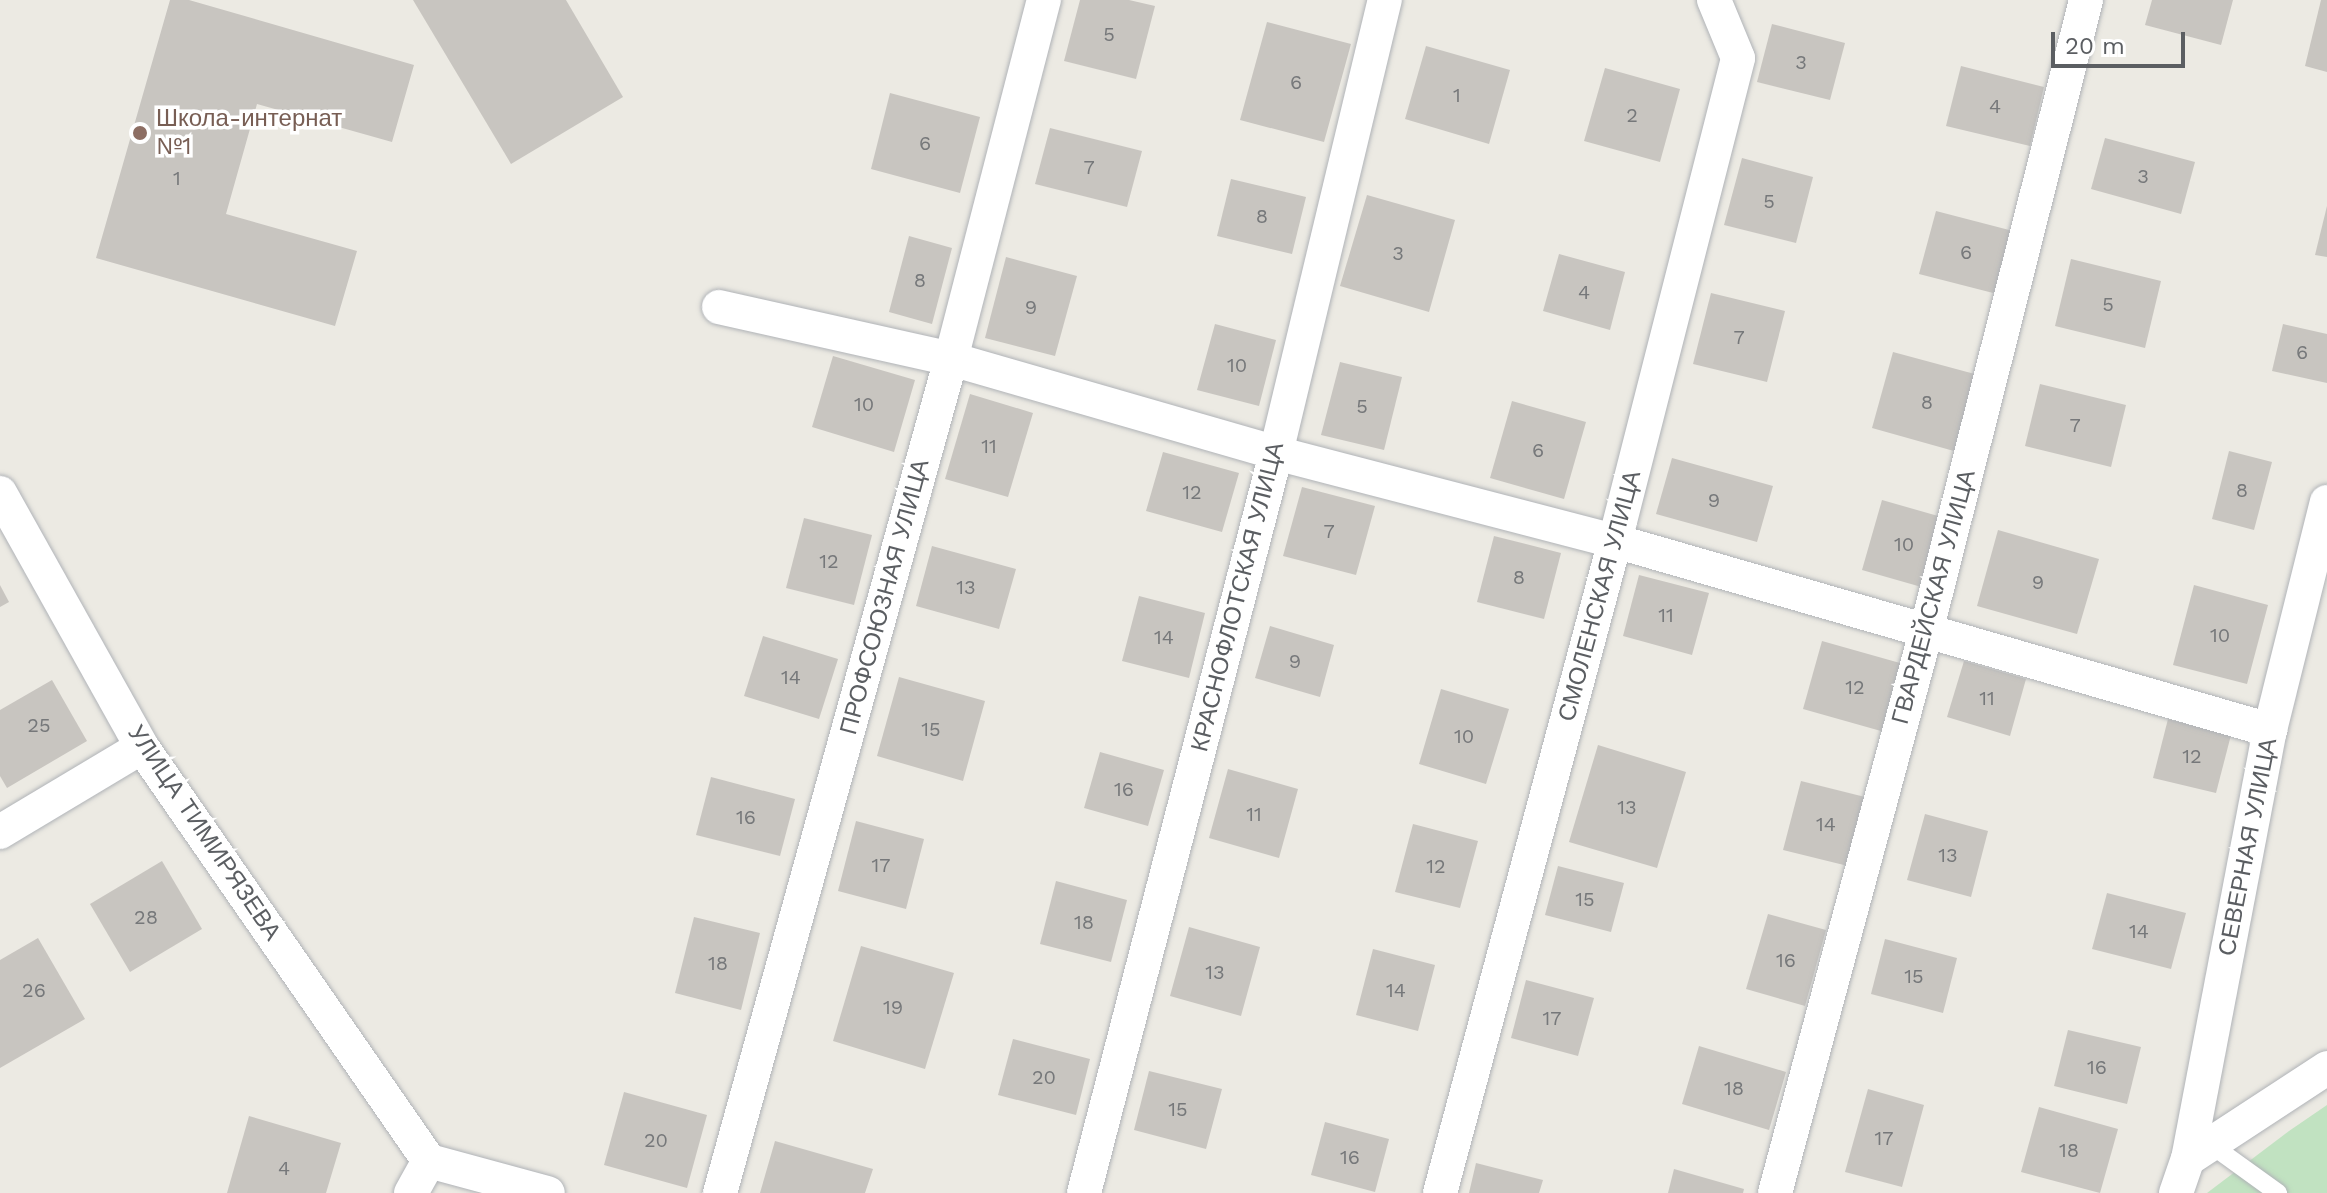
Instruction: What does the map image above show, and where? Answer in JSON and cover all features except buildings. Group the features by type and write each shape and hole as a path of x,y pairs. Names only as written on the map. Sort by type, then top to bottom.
{"street":[{"name":"ПРОФСОЮЗНАЯ УЛИЦА","path":"720,1193 951,359 1044,0"},
{"name":"КРАСНОФЛОТСКАЯ УЛИЦА","path":"1084,1193 1276,453 1385,0"},
{"name":"СМОЛЕНСКАЯ УЛИЦА","path":"1440,1193 1615,541 1738,58 1714,0"},
{"name":"ГВАРДЕЙСКАЯ УЛИЦА","path":"1775,1193 1926,632 2086,0"},
{"path":"719,307 951,359 1276,453 1615,541 2270,730"},
{"name":"УЛИЦА ТИМИРЯЗЕВА","path":"0,493 142,747 429,1161"},
{"name":"СЕВЕРНАЯ УЛИЦА","path":"2176,1193 2199,1152 2270,730 2327,502"},
{"path":"0,832 142,747"},
{"path":"2199,1152 2327,1068"},
{"path":"411,1193 429,1161 548,1193"}],"lane":[{"path":"2199,1152 2278,1193"}],"green space":[{"path":"2327,1105 2327,1193 2207,1193 2289,1131"}],"place":[{"name":"Школа-интернат №1","path":"140,133"}]}
